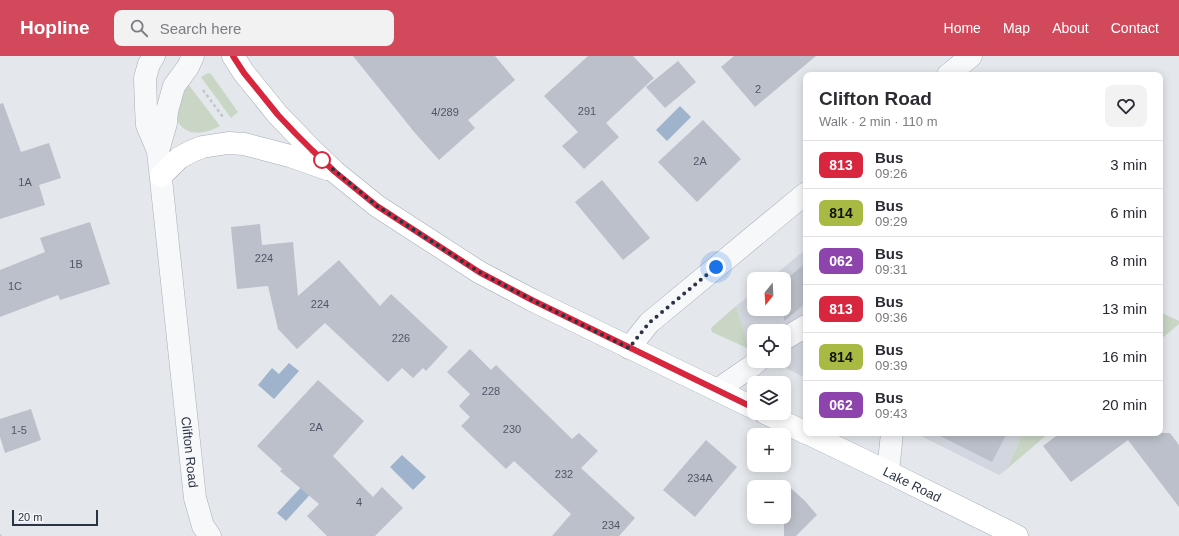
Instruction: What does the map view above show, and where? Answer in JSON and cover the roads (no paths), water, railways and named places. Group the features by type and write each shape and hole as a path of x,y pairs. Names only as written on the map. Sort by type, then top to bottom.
{"main road":[{"path":"233,56 244,73 278,115 335,172 377,206 479,272 629,348 747,405"},
{"path":"161,176 179,158 190,152 202,147 228,143 244,144 290,156 335,172"},
{"name":"Lake Road","path":"779,420 803,432"},
{"name":"Lake Road","path":"812,436 1017,536"}],"street":[{"path":"136,56 145,78"},
{"name":"Clifton Road","path":"154,56 149,64 145,78 147,125 158,151 195,498 203,526 210,536"},
{"name":"Clifton Road","path":"158,151 174,86 188,67 193,56"},
{"path":"952,72 971,56"},
{"path":"629,348 649,323 803,195"},
{"path":"791,335 803,328"},
{"path":"717,390 749,368"},
{"path":"888,472 892,436"}],"water":[{"path":"680,106 691,117 667,141 656,130"},
{"path":"289,363 299,371 274,399 258,385 272,368 279,374"},
{"path":"402,455 426,477 413,490 390,467"},
{"path":"308,480 316,488 286,521 277,513"}]}
